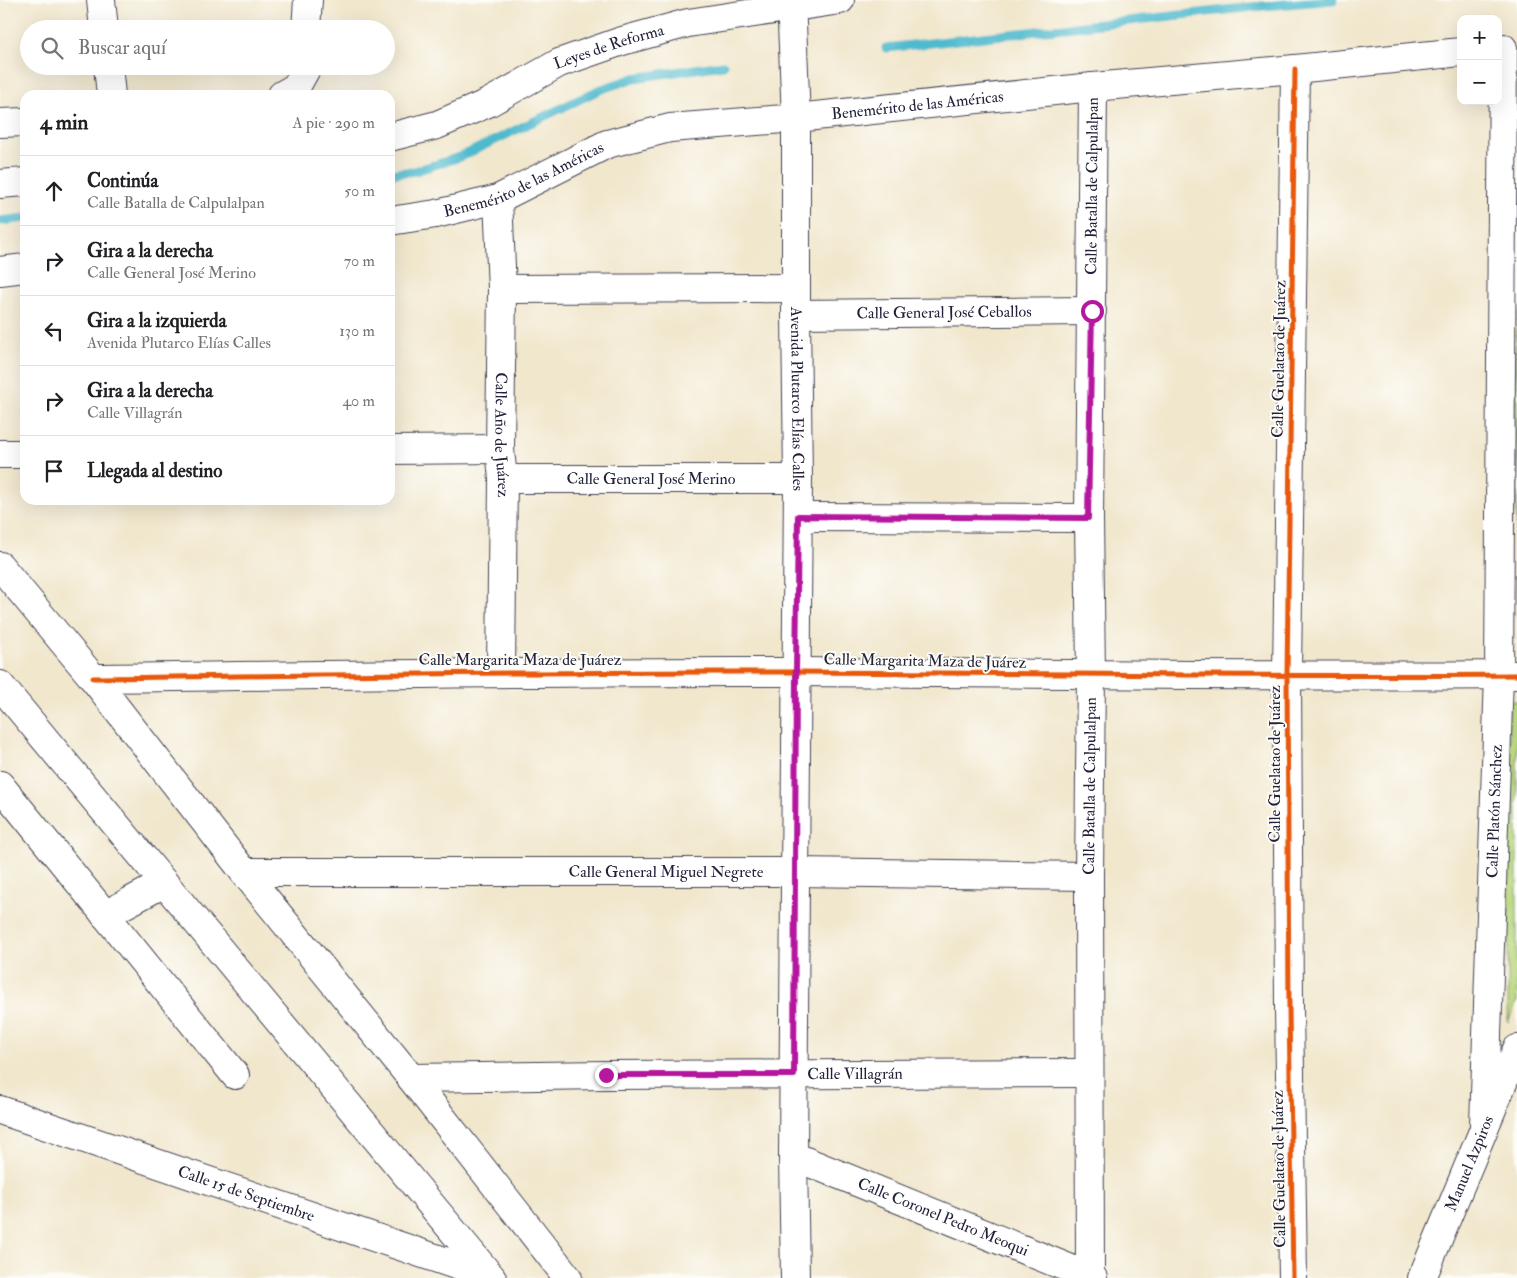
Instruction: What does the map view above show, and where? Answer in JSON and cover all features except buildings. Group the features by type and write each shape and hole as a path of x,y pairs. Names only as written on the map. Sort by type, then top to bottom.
{"street":[{"path":"101,0 103,20"},
{"path":"307,20 308,0"},
{"name":"Leyes de Reforma","path":"395,136 437,125 488,103 559,63 622,41 688,23 791,14 840,0"},
{"name":"Avenida Plutarco Elías Calles","path":"791,14 796,105 798,479 793,1156 796,1278"},
{"name":"Calle Platón Sánchez","path":"1484,1125 1508,675 1506,48"},
{"name":"Benemérito de las Américas","path":"395,220 436,214 498,199 607,144 670,128 796,105 1093,87 1295,70 1457,52"},
{"name":"Calle Guelatao de Juárez","path":"1293,1278 1288,997 1287,675 1295,70"},
{"path":"109,75 110,90"},
{"path":"290,90 296,86 302,75"},
{"name":"Calle Batalla de Calpulalpan","path":"1091,1277 1088,1073 1091,675 1088,518 1092,311 1093,87"},
{"path":"0,124 20,122"},
{"path":"0,184 20,182"},
{"name":"Calle Año de Juárez","path":"498,199 502,288 500,448 503,479 500,672"},
{"path":"0,271 20,269"},
{"name":"Calle General José Ceballos","path":"502,288 796,301 1092,311"},
{"path":"395,450 500,448"},
{"path":"0,454 20,454"},
{"name":"Calle General José Merino","path":"503,479 798,479"},
{"path":"798,516 1088,518"},
{"path":"0,566 93,678 244,872 411,1078 568,1278"},
{"name":"Calle Margarita Maza de Juárez","path":"93,678 500,672 1508,675"},
{"path":"0,685 492,1278"},
{"path":"0,785 235,1075"},
{"name":"Calle General Miguel Negrete","path":"244,872 795,872 1089,876"},
{"path":"105,915 164,883"},
{"name":"Manuel Azpiros","path":"1422,1278 1517,1049"},
{"name":"Calle Villagrán","path":"411,1078 606,1075 1088,1073"},
{"name":"Calle 15 de Septiembre","path":"0,1110 492,1278"},
{"name":"Calle Coronel Pedro Meoqui","path":"793,1156 1091,1277"}],"green space":[{"path":"1517,304 1517,545 1514,391"},
{"path":"1509,701 1517,701 1517,1001 1508,1022"}],"waterway":[{"path":"886,48 1252,7 1333,0"},
{"path":"395,173 415,171 460,157 599,90 634,78 723,65"},
{"path":"0,221 20,219"}],"cycle path":[{"path":"1293,1278 1287,675 1295,69"},
{"path":"93,678 706,672 1517,675"}],"route":[{"path":"606,1075 794,1075 798,516 1088,518 1092,311"}]}
